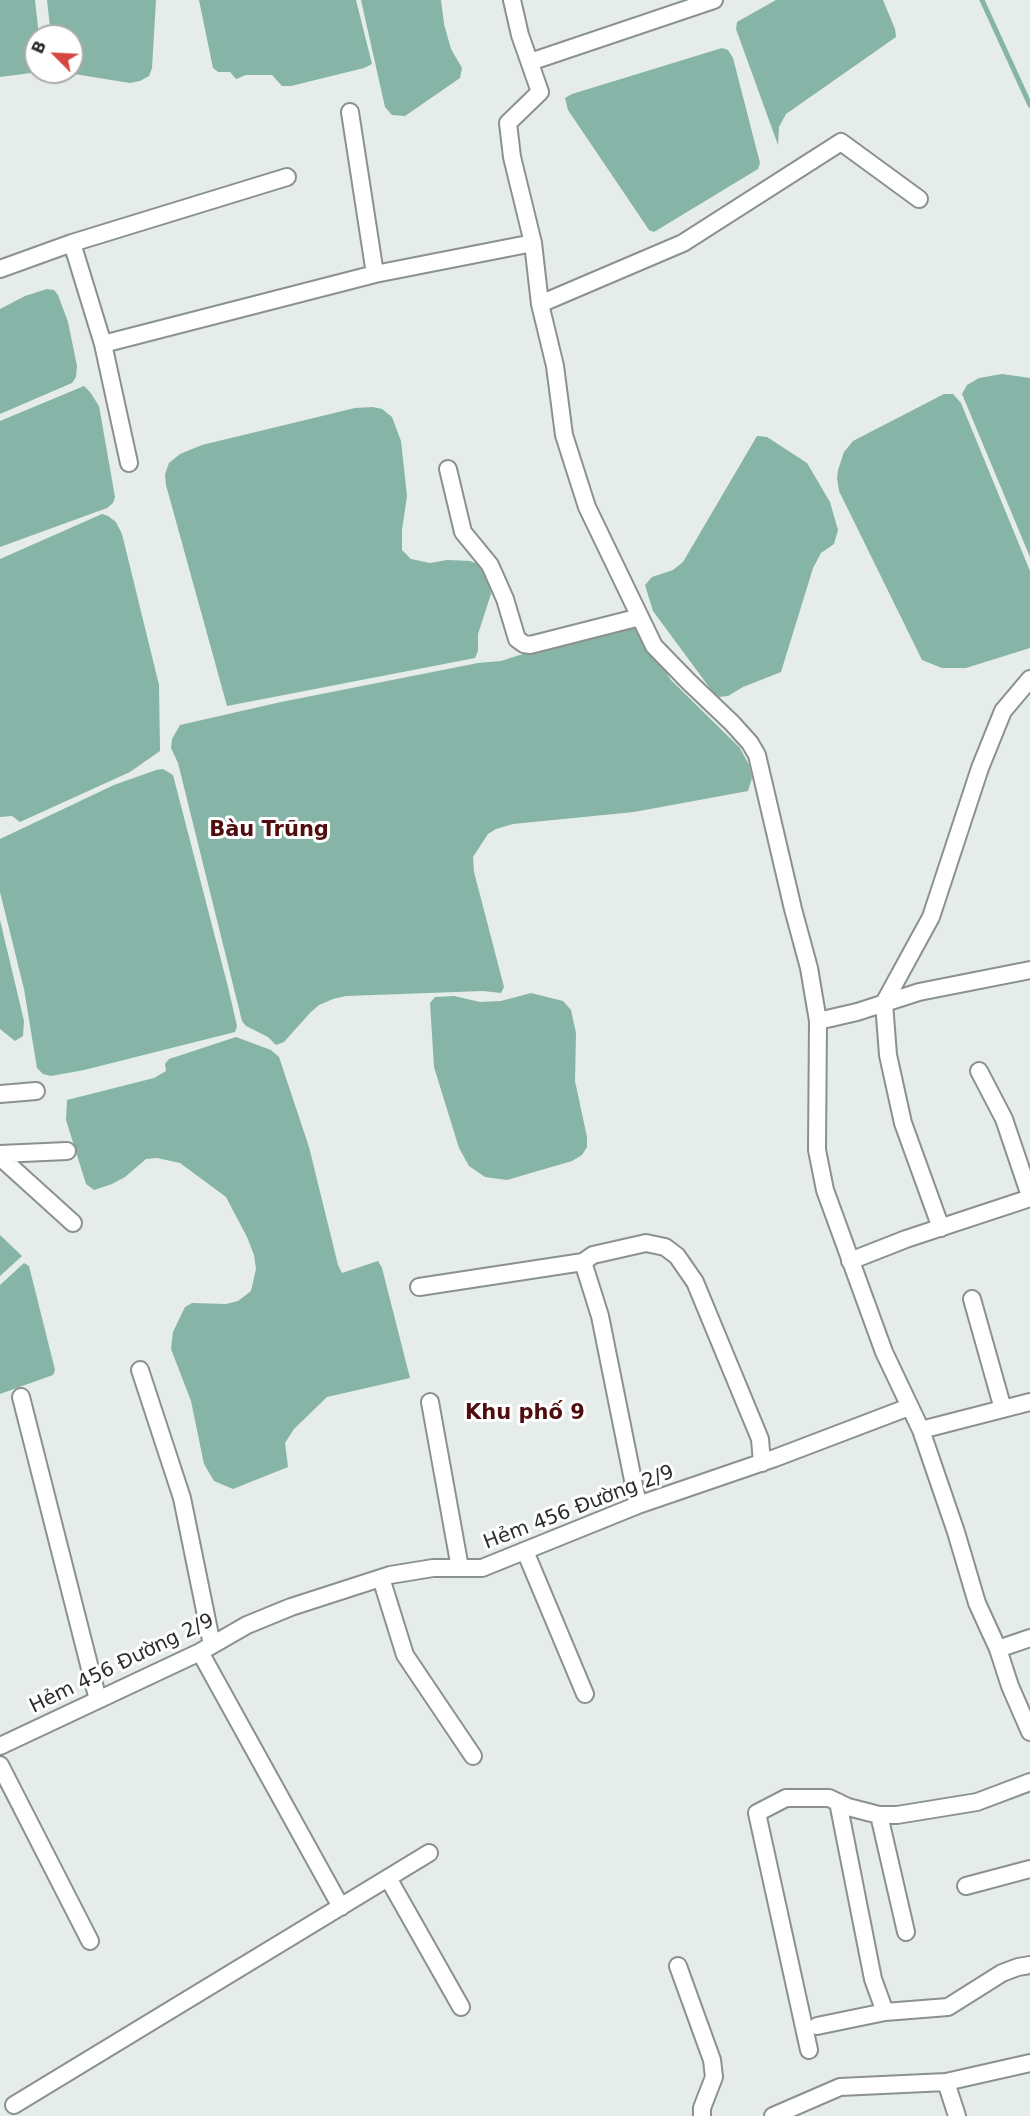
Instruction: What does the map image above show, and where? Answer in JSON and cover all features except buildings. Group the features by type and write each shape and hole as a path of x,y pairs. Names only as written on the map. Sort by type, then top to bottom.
{"street":[{"path":"512,0 520,35 540,92 508,123 512,157 533,243 540,304 555,366 564,435 587,507 654,646 732,723 758,754 793,909 809,968 818,1021 817,1150 825,1190 834,1209 850,1261 885,1352 921,1430 977,1603 998,1649 1010,1686 1030,1732"},
{"path":"530,62 714,0"},
{"path":"350,112 375,274"},
{"path":"540,304 683,243 841,142 919,199"},
{"path":"0,268 72,243 287,177"},
{"path":"72,243 104,344 129,463"},
{"path":"104,344 375,274 533,243"},
{"path":"448,470 464,532 490,565 505,599 517,639 530,645 640,617"},
{"path":"941,1228 903,1123 888,1055 884,1003 931,917 980,768 1004,711 1030,679"},
{"path":"818,1021 919,992 1030,970"},
{"path":"850,1261 1030,1197 1004,1119 979,1071"},
{"path":"0,1094 36,1091"},
{"path":"0,1156 68,1151"},
{"path":"0,1156 73,1222"},
{"path":"419,1287 583,1262 593,1255 646,1243 665,1247 677,1256 695,1282 760,1439 762,1463"},
{"path":"583,1262 600,1316 638,1505"},
{"path":"972,1299 1004,1409"},
{"path":"140,1370 183,1498 206,1648 341,1907"},
{"path":"21,1397 98,1700"},
{"path":"430,1402 460,1568"},
{"path":"921,1430 1030,1402"},
{"name":"Hẻm 456 Đường 2/9","path":"0,1746 273,1614 381,1578 433,1568 482,1568 638,1505 762,1463 909,1407"},
{"path":"525,1551 585,1694"},
{"path":"381,1578 405,1655 472,1756"},
{"path":"998,1649 1030,1638"},
{"path":"0,1765 90,1941"},
{"path":"809,2050 757,1813 786,1798 829,1798 879,1815 897,1815 977,1802 1030,1782"},
{"path":"838,1802 873,1979 885,2012"},
{"path":"879,1815 906,1932"},
{"path":"14,2105 429,1853"},
{"path":"966,1886 1030,1869"},
{"path":"388,1878 462,2007"},
{"path":"818,2026 885,2012 948,2007 1002,1973 1030,1965"},
{"path":"678,1966 712,2060 714,2077 702,2108 702,2116"},
{"path":"773,2116 840,2087 946,2082 1030,2063"},
{"path":"946,2082 957,2116"}],"shaded area":[{"path":"0,0 35,0 38,24 24,24 24,74 0,77"},
{"path":"47,0 156,0 152,68 149,76 130,83 84,76 84,24 50,24"},
{"path":"199,0 356,0 372,64 291,86 282,86 272,75 246,75 236,79 230,72 218,72 213,68"},
{"path":"361,0 441,0 444,24 451,49 462,68 460,78 405,116 392,115 385,107"},
{"path":"776,0 883,0 896,37 786,114 779,127 778,145 736,29 737,22"},
{"path":"722,48 728,50 733,58 760,163 758,169 654,232 649,230 568,110 565,98"},
{"path":"47,289 54,290 58,295 68,322 77,366 76,377 72,383 0,414 0,309 25,296"},
{"path":"1002,374 1030,378 1030,557 962,394 967,385 979,378"},
{"path":"84,386 99,406 115,497 113,503 107,508 0,547 0,421"},
{"path":"944,394 953,394 961,403 1030,571 1030,648 966,668 942,668 922,660 839,491 837,478 844,452 853,441"},
{"path":"355,408 382,409 392,417 401,441 407,496 402,530 402,550 411,559 430,563 447,560 470,561 481,565 490,585 491,594 478,634 478,651 475,658 227,706 166,485 165,474 169,463 180,454 202,445"},
{"path":"757,436 767,437 807,463 830,502 838,530 834,544 821,553 813,568 781,672 743,687 728,696 719,697 712,691 653,611 645,585 652,577 673,570 683,562"},
{"path":"102,514 116,522 122,534 159,685 160,751 130,772 20,822 12,816 0,817 0,559"},
{"path":"626,625 634,628 643,636 671,680 740,748 749,765 752,778 748,791 634,812 513,824 488,834 473,857 474,872 504,987 501,993 483,991 346,996 333,999 319,1005 284,1042 276,1045 268,1037 246,1026 242,1021 178,763 171,748 172,739 180,725 281,702 478,663 501,661 589,633"},
{"path":"163,769 173,775 228,987 237,1026 235,1032 84,1070 51,1076 43,1074 37,1068 24,989 0,892 0,839 114,785"},
{"path":"0,920 24,1021 23,1036 15,1041 0,1029"},
{"path":"531,993 563,1001 571,1010 576,1033 575,1081 587,1147 582,1155 572,1161 507,1180 485,1177 469,1166 459,1148 434,1067 430,1003 435,997 454,996 480,1002 501,1001"},
{"path":"236,1037 271,1050 279,1057 309,1147 338,1265 342,1273 378,1261 382,1268 410,1378 327,1397 294,1429 285,1443 288,1467 233,1489 214,1481 204,1464 191,1401 171,1349 173,1332 185,1307 192,1303 226,1304 238,1301 251,1291 256,1269 254,1255 247,1237 226,1197 180,1163 157,1158 146,1159 125,1177 94,1190 86,1184 66,1120 67,1100 154,1078 166,1071 165,1064 169,1059"},
{"path":"0,1235 22,1256 0,1276"},
{"path":"24,1263 29,1266 55,1370 53,1375 0,1394 0,1285"}],"waterway":[{"path":"982,0 1030,105"}],"district":[{"name":"Bàu Trũng","path":"269,831"},
{"name":"Khu phố 9","path":"525,1414"}]}
